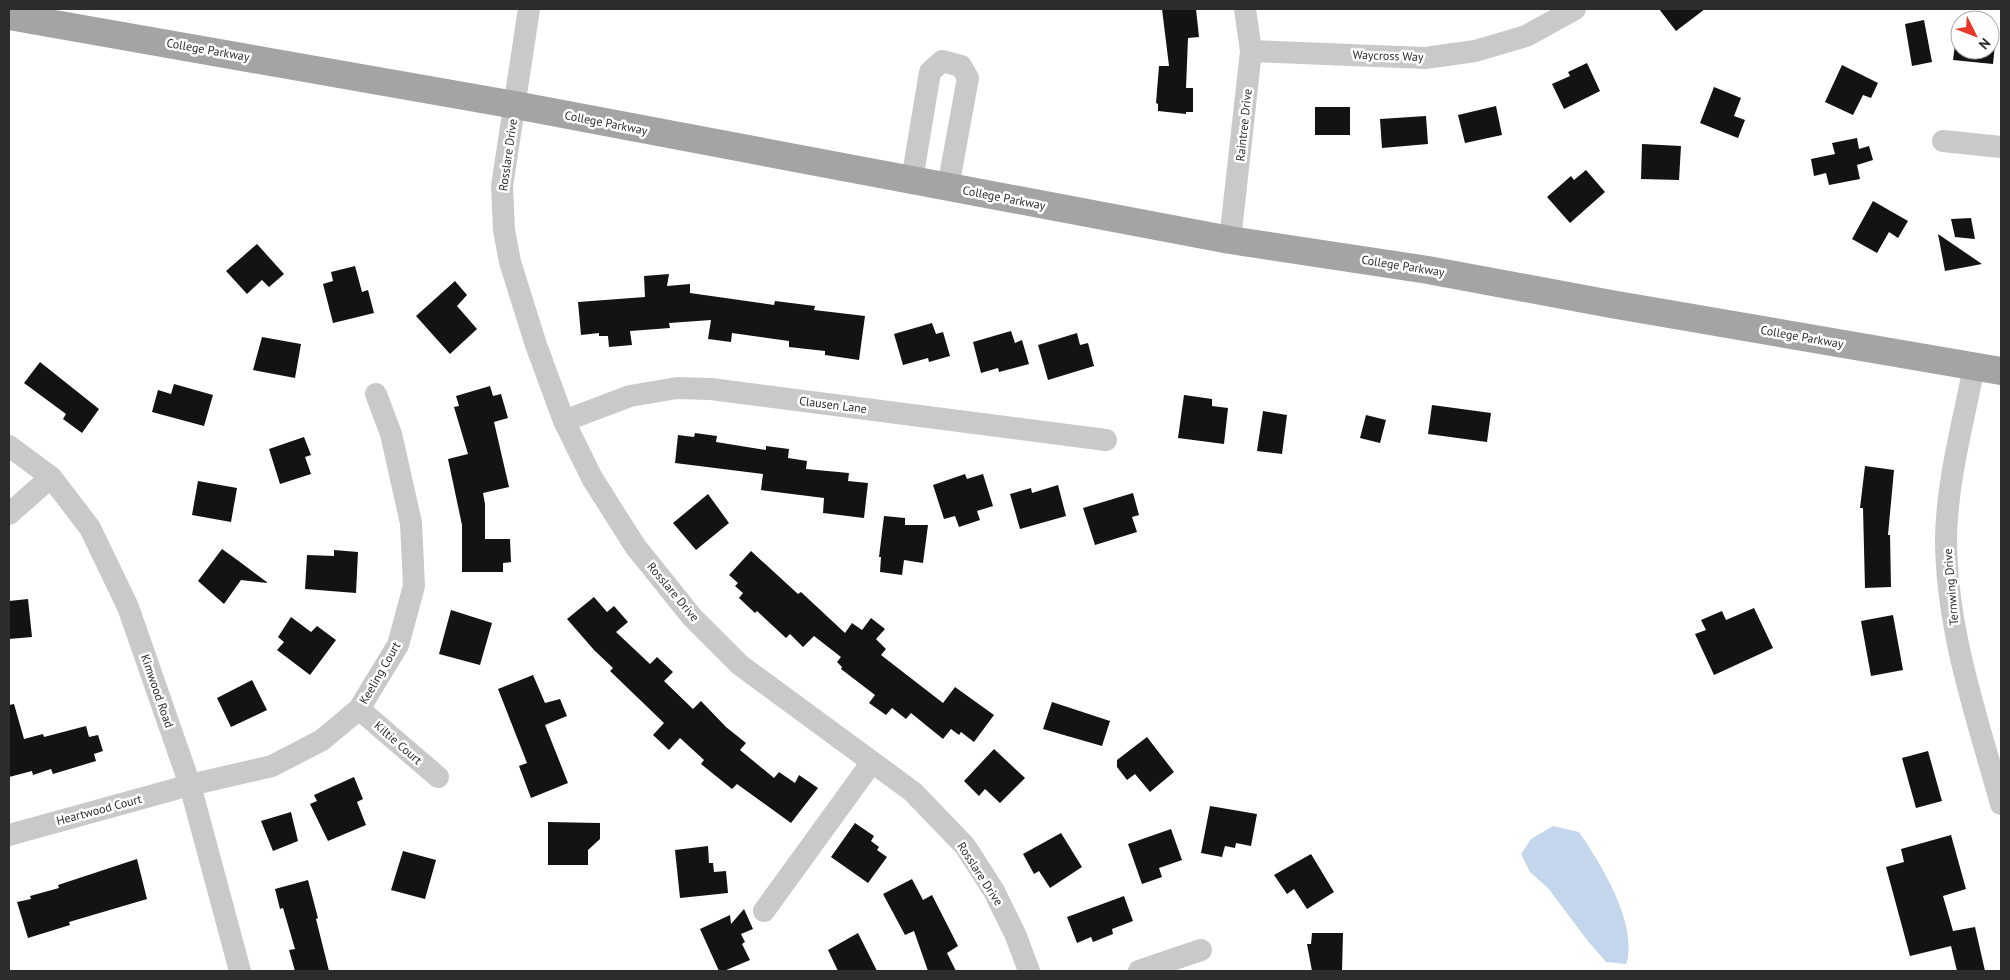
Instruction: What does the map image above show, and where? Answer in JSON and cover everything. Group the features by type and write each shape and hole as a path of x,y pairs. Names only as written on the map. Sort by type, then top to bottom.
{"main road":[{"name":"College Parkway","path":"9,16 515,105 1230,240 1428,270 2001,371"}],"street":[{"name":"Rosslare Drive","path":"529,9 502,186 504,230 510,262 536,345 564,421 592,478 635,546 692,617 740,665 913,792 965,846 994,890 1016,936 1029,971"},
{"name":"Raintree Drive","path":"1230,240 1251,51 1245,9"},
{"name":"Waycross Way","path":"1251,51 1425,58 1475,51 1526,36 1575,9"},
{"path":"912,180 930,72 942,61 961,66 968,78 948,187"},
{"path":"1943,141 2001,147"},
{"name":"Ternwing Drive","path":"1974,367 1950,484 1946,539 1956,646 2001,804"},
{"name":"Clausen Lane","path":"564,421 630,396 677,388 711,389 1106,440"},
{"name":"Keeling Court","path":"190,785 272,766 322,740 359,708 398,645 414,586 410,523 391,434 376,394"},
{"name":"Kimwood Road","path":"9,446 51,477 90,528 128,606 190,785 240,971"},
{"path":"9,514 51,477"},
{"name":"Kiltie Court","path":"359,708 438,776"},
{"path":"764,911 872,762"},
{"name":"Heartwood Court","path":"9,835 190,785"},
{"path":"1139,971 1201,950"}],"water":[{"path":"1553,826 1579,832 1616,895 1627,931 1629,948 1626,964 1606,962 1548,888 1530,872 1521,854 1531,839"}],"building":[{"path":"1162,9 1196,9 1199,37 1188,38 1186,88 1193,88 1193,112 1186,112 1186,114 1158,111 1158,104 1156,103 1159,66 1169,66"},
{"path":"1659,9 1705,9 1676,31"},
{"path":"1924,20 1932,62 1912,66 1905,24"},
{"path":"1953,60 1993,60 1993,64"},
{"path":"1587,63 1600,91 1564,109 1552,84 1570,76 1568,72"},
{"path":"1842,65 1878,83 1871,98 1863,95 1853,115 1825,102"},
{"path":"1714,87 1741,98 1734,116 1745,120 1738,138 1700,123"},
{"path":"1496,106 1502,135 1465,143 1458,115"},
{"path":"1315,107 1350,107 1350,135 1315,135"},
{"path":"1426,116 1428,144 1382,148 1380,119"},
{"path":"1857,138 1859,149 1869,146 1873,160 1857,165 1860,179 1829,185 1826,173 1814,176 1811,159 1835,154 1832,143"},
{"path":"1642,144 1681,146 1679,180 1641,179"},
{"path":"1586,170 1605,192 1570,223 1547,197 1571,176 1574,180"},
{"path":"1873,201 1908,221 1898,238 1889,232 1877,253 1852,239"},
{"path":"1971,218 1975,239 1955,237 1951,219"},
{"path":"1938,234 1982,264 1945,271"},
{"path":"257,244 284,274 269,287 262,280 247,294 226,271"},
{"path":"355,266 362,292 368,290 374,313 333,323 323,284 333,281 331,272"},
{"path":"669,274 667,286 690,284 690,293 774,305 775,301 815,306 814,310 865,316 859,360 825,355 825,351 789,347 789,341 732,333 731,342 708,339 711,320 669,323 670,328 630,331 632,345 609,347 608,336 599,336 599,333 581,335 578,302 645,297 644,276"},
{"path":"455,281 467,295 457,306 477,329 450,354 416,316"},
{"path":"932,323 936,334 943,332 950,356 929,362 928,358 903,365 894,334"},
{"path":"1011,331 1015,343 1022,340 1029,364 999,372 998,368 981,373 973,342"},
{"path":"1077,333 1080,345 1088,343 1094,366 1048,380 1038,345"},
{"path":"262,337 301,344 295,378 253,370"},
{"path":"40,362 99,409 82,433 63,419 66,414 24,383"},
{"path":"174,384 213,395 204,426 152,412 158,390 171,394"},
{"path":"490,386 493,396 501,394 508,418 494,422 509,487 483,493 485,504 485,539 510,539 511,562 503,563 503,572 462,572 462,525 448,459 468,454 454,407 459,406 456,396"},
{"path":"1184,395 1212,399 1212,406 1228,408 1224,444 1178,438"},
{"path":"1432,405 1491,413 1487,442 1428,434"},
{"path":"1263,411 1287,415 1282,454 1257,451"},
{"path":"1366,415 1386,420 1380,443 1360,438"},
{"path":"695,433 717,436 716,442 766,450 766,446 789,449 788,458 807,461 806,469 849,473 848,481 868,483 864,518 823,513 824,498 761,490 763,474 675,463 678,435 694,437"},
{"path":"304,437 311,455 305,457 311,474 280,484 269,449"},
{"path":"1865,466 1894,470 1888,535 1890,535 1891,587 1865,588 1863,508 1860,508"},
{"path":"965,474 967,479 983,474 993,506 977,511 980,520 959,527 955,516 944,519 933,485"},
{"path":"198,481 237,488 231,522 192,515"},
{"path":"1058,485 1066,516 1020,529 1010,494 1031,488 1032,493"},
{"path":"1133,493 1139,515 1132,517 1137,532 1095,545 1083,508"},
{"path":"708,494 729,523 696,550 673,523"},
{"path":"884,516 905,518 905,525 928,525 923,563 904,560 902,575 880,572 881,557 879,557"},
{"path":"222,549 268,583 241,580 224,604 198,581"},
{"path":"334,550 358,552 356,593 305,589 307,555 334,556"},
{"path":"751,551 798,594 801,592 845,633 852,623 862,630 871,618 885,629 876,639 886,649 881,655 943,703 955,687 994,715 974,742 961,732 959,735 951,729 943,739 911,713 906,719 892,708 886,715 869,703 875,695 841,669 842,667 837,662 841,657 814,636 803,647 790,634 786,638 757,611 755,613 739,598 743,593 735,586 738,583 729,575"},
{"path":"594,597 607,612 614,606 628,622 616,632 650,664 657,657 673,672 664,681 693,709 701,701 726,727 746,743 740,750 774,778 779,772 795,783 799,775 818,788 791,823 737,784 732,789 701,764 704,760 680,738 669,750 653,735 664,723 610,671 613,668 594,650 567,619"},
{"path":"28,599 32,637 9,639 9,601"},
{"path":"1754,608 1773,648 1714,675 1695,634 1706,630 1701,620 1722,611 1726,620"},
{"path":"451,610 492,623 480,665 439,654"},
{"path":"1893,615 1903,670 1871,676 1861,621"},
{"path":"291,617 311,632 317,626 336,640 310,675 277,650 284,642 278,637"},
{"path":"533,675 545,703 560,699 567,716 545,725 568,783 531,798 519,766 527,763 498,689"},
{"path":"252,680 267,710 231,727 217,698"},
{"path":"1052,702 1110,721 1102,746 1043,729"},
{"path":"14,704 24,739 43,734 44,737 86,726 89,737 98,735 103,751 94,754 96,761 53,774 51,769 33,775 32,771 9,777 9,705"},
{"path":"1147,737 1174,772 1150,792 1135,774 1127,780 1117,767 1117,760"},
{"path":"994,749 1025,778 1000,803 985,789 979,796 964,781"},
{"path":"1928,751 1942,801 1916,808 1902,758"},
{"path":"354,777 363,799 357,802 366,825 328,841 310,804 317,801 314,795"},
{"path":"1210,806 1257,814 1251,846 1236,843 1235,848 1225,846 1222,857 1201,853"},
{"path":"291,812 298,841 273,851 261,821"},
{"path":"548,822 600,823 600,839 588,850 588,865 548,865"},
{"path":"855,823 874,836 871,841 879,847 877,850 887,857 868,883 831,857"},
{"path":"1171,829 1182,860 1159,868 1162,877 1142,884 1128,844"},
{"path":"1061,833 1082,867 1050,888 1039,871 1034,874 1023,854"},
{"path":"1951,835 1966,889 1943,896 1953,931 1975,927 1985,971 1957,971 1951,946 1910,956 1886,867 1904,862 1901,849"},
{"path":"708,846 709,863 713,863 714,872 726,871 728,893 680,898 675,850"},
{"path":"403,851 436,860 425,899 391,890"},
{"path":"1311,854 1334,892 1307,909 1294,889 1287,894 1274,875"},
{"path":"137,859 147,899 69,922 70,925 28,938 17,902 31,899 30,896 59,888 58,885"},
{"path":"912,879 923,900 932,895 958,946 947,953 956,971 928,971 914,931 905,935 883,894"},
{"path":"308,880 329,971 295,971 289,950 295,949 283,908 280,909 275,889"},
{"path":"1124,896 1133,921 1112,929 1113,934 1093,942 1091,937 1077,943 1067,917"},
{"path":"744,909 753,929 741,934 745,942 742,944 750,960 724,971 719,971 700,929 730,915 731,924"},
{"path":"858,933 877,971 838,971 828,950"},
{"path":"1312,933 1343,933 1342,971 1312,971 1307,944 1311,944"}]}
